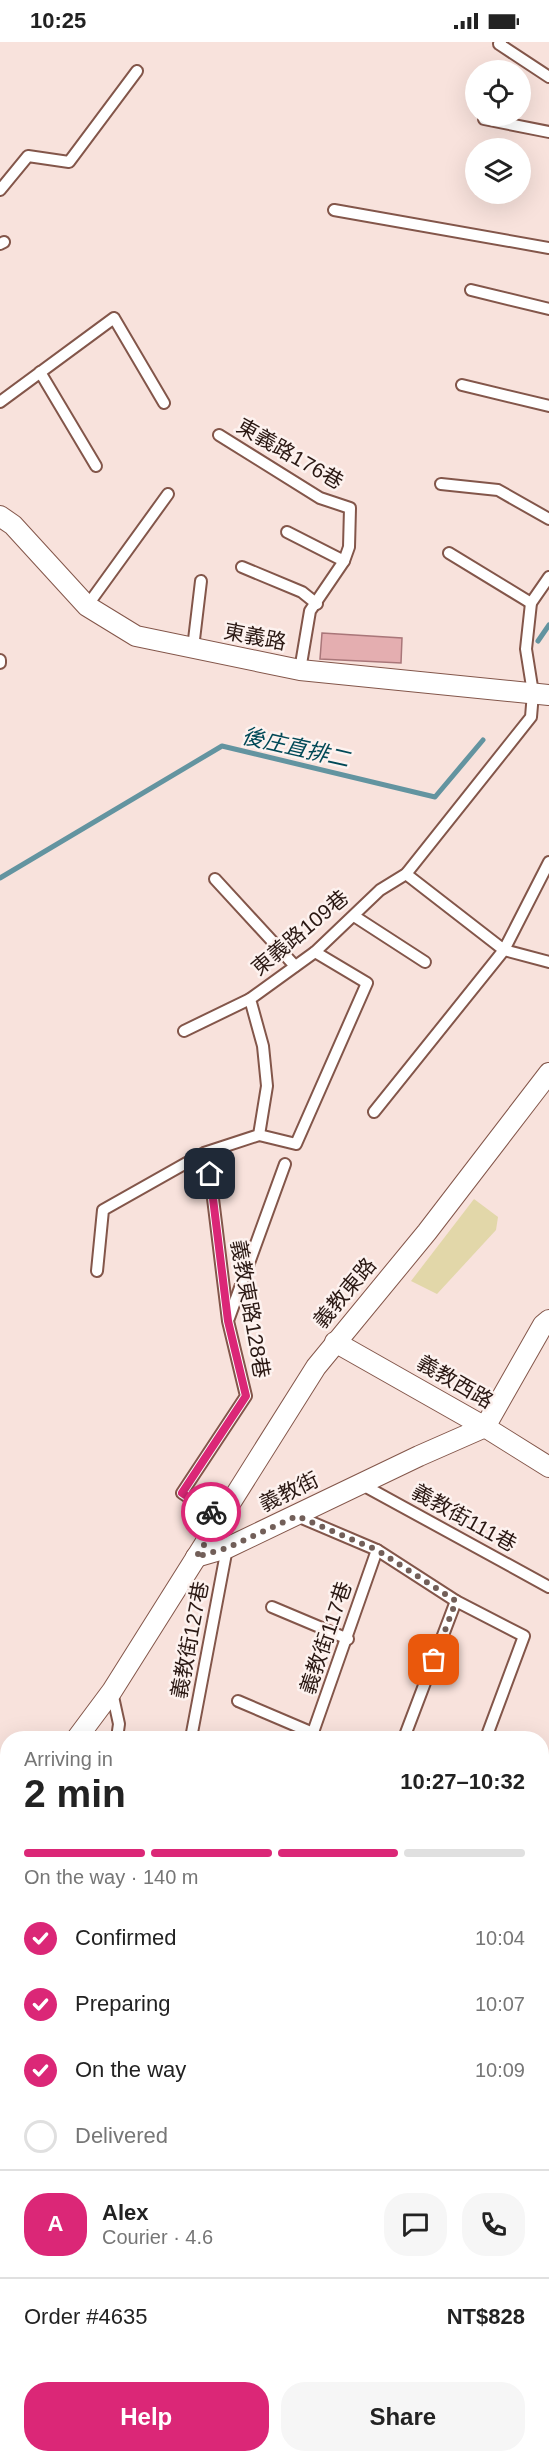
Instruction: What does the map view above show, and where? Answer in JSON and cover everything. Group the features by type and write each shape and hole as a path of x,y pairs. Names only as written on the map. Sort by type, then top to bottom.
{"street":[{"name":"東義路","path":"0,516 13,525 87,606 136,636 300,669 541,694"},
{"name":"義教東路","path":"196,1557 316,1367 427,1232 549,1073"},
{"path":"486,1427 543,1325 549,1320"},
{"name":"義教西路","path":"336,1342 486,1427 549,1467"},
{"name":"義教街","path":"196,1557 227,1548 486,1427"},
{"path":"82,1731 112,1691 196,1557"}],"lane":[{"path":"501,42 498,44 549,77"},
{"path":"0,190 28,156 69,162 137,71"},
{"path":"519,126 549,132"},
{"path":"334,210 549,248"},
{"path":"471,290 549,309"},
{"path":"0,402 114,318 164,403"},
{"path":"40,372 96,466"},
{"path":"462,384 549,406"},
{"name":"東義路176巷","path":"219,435 320,498 350,508 349,547 344,561 317,604 310,611 300,669"},
{"path":"441,484 498,490 549,519"},
{"path":"87,606 168,494"},
{"path":"287,532 344,561"},
{"path":"449,553 531,603"},
{"path":"242,567 302,592 317,604"},
{"path":"541,694 526,649 531,603 549,577"},
{"path":"193,648 201,581"},
{"name":"東義路109巷","path":"259,1135 267,1086 263,1046 250,999 315,952 380,890 406,874 531,717 541,694"},
{"path":"374,1112 504,950 549,862"},
{"path":"406,874 504,950 549,962"},
{"path":"215,879 295,966"},
{"path":"354,916 425,962"},
{"path":"97,1271 103,1210 204,1152 259,1135 296,1144 367,983 315,952"},
{"path":"184,1031 250,999"},
{"path":"228,1321 285,1164"},
{"name":"義教東路128巷","path":"210,1174 228,1321 246,1396 182,1493 221,1519"},
{"name":"義教街111巷","path":"361,1484 549,1587"},
{"path":"297,1516 377,1550 456,1601 524,1636 489,1731"},
{"name":"義教街127巷","path":"192,1731 227,1548"},
{"name":"義教街117巷","path":"314,1731 348,1639 377,1550"},
{"path":"407,1731 456,1601"},
{"path":"272,1607 348,1639"},
{"path":"112,1691 119,1724 118,1731"},
{"path":"238,1701 301,1731"}],"shaded area":[{"path":"474,1199 498,1217 496,1230 437,1294 411,1281"}],"building":[{"path":"322,633 402,638 401,663 320,659"}],"waterway":[{"name":"後庄直排二","path":"538,641 549,625"},
{"name":"後庄直排二","path":"0,878 222,746 435,797 483,740"}],"way so far":[{"path":"211,1512 221,1519 196,1557 227,1548 297,1516 377,1550 456,1601 434,1660"}],"route":[{"path":"210,1174 228,1321 246,1396 182,1493 211,1512"}]}
